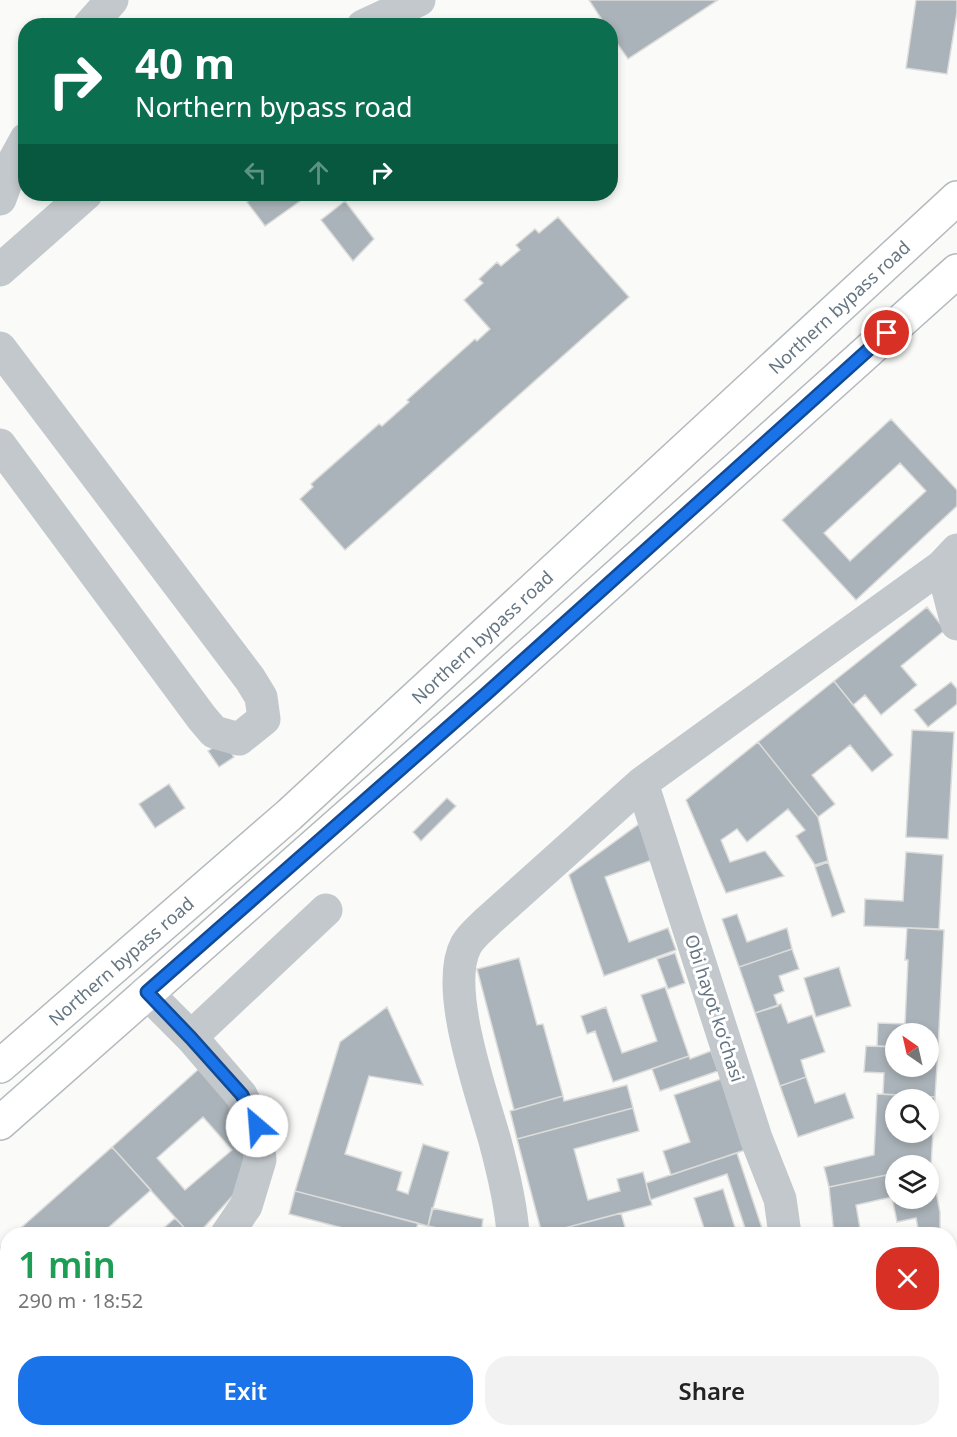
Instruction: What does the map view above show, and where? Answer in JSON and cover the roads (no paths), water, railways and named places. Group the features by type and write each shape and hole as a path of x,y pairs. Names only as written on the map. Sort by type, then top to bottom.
{"main road":[{"name":"Northern bypass road","path":"0,1066 289,815 957,198"},
{"path":"0,1123 486,694 957,271"},
{"path":"289,815 314,844"}],"street":[{"path":"96,18 112,0"},
{"path":"380,18 419,0"},
{"path":"0,199 18,160"},
{"path":"0,270 78,201"},
{"path":"0,348 250,679 261,697 264,719 239,739 214,732 0,445"},
{"path":"513,1227 512,1214 496,1144 466,1035 459,982 466,944 488,921 642,783 949,558 957,624"},
{"name":"Obi hayot koʻchasi","path":"642,783 756,1138 780,1199 784,1227"},
{"path":"191,1038 326,910"},
{"path":"147,992 242,1095 257,1126 260,1160 246,1206 232,1227"}]}
